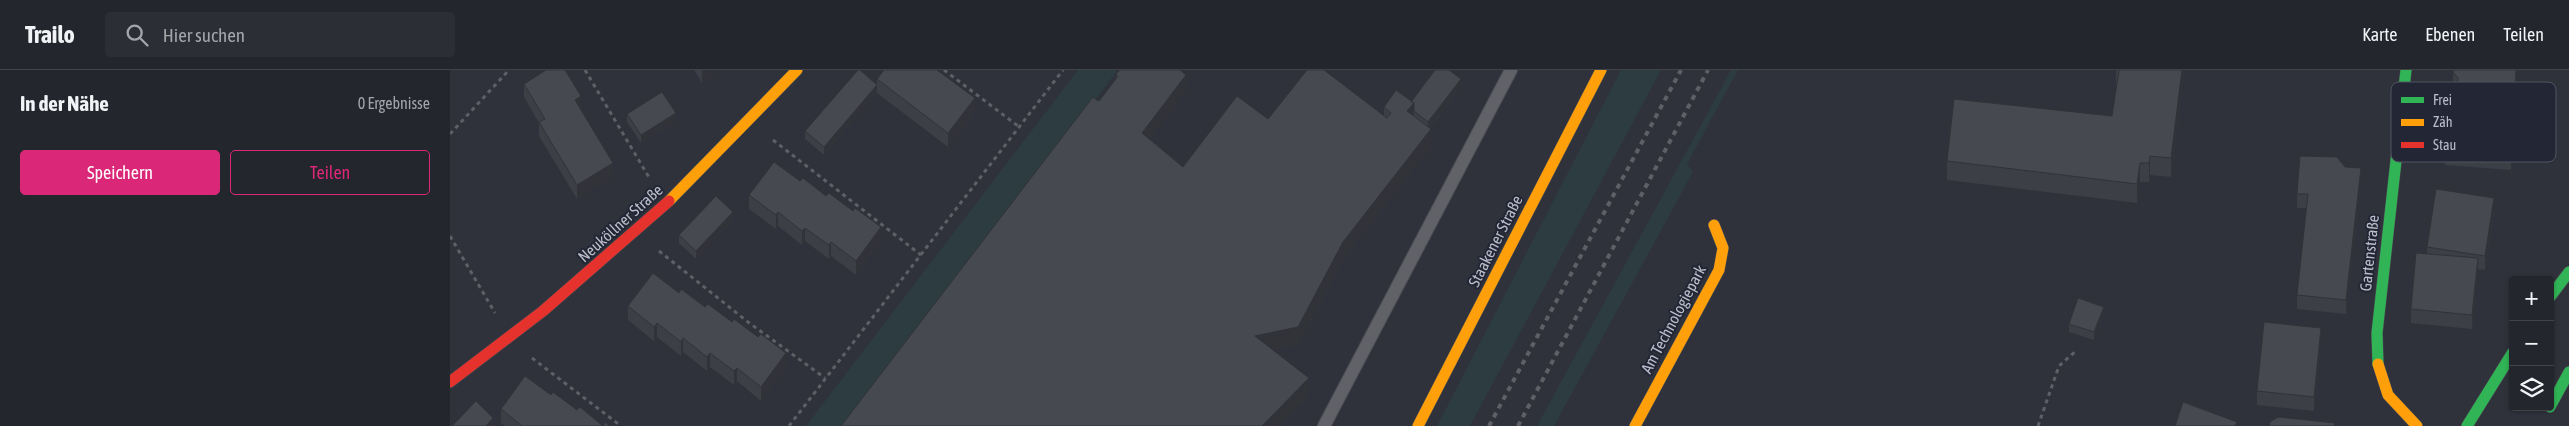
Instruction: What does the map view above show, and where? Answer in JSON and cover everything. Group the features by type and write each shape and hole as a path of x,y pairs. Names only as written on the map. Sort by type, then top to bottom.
{"street":[{"name":"Neuköllner Straße","path":"450,382 593,270 639,230 749,121 797,70"},
{"name":"Staakener Straße","path":"1418,426 1601,70"},
{"name":"Gartenstraße","path":"2396,162 2378,323 2378,363 2382,388 2397,409 2417,426"},
{"name":"Am Technologiepark","path":"1635,426 1719,270 1723,248 1714,225"},
{"path":"2554,292 2569,272"},
{"path":"2467,426 2509,358"},
{"path":"2554,400 2569,372"},
{"path":"2543,420 2548,411"}],"lane":[{"path":"1324,426 1510,70"}],"path":[{"path":"450,134 509,70"},
{"path":"585,70 665,205"},
{"path":"944,70 1018,126"},
{"path":"789,426 1018,126 1063,70"},
{"path":"749,121 846,199 920,254"},
{"path":"639,230 667,259 748,322 825,378"},
{"path":"450,236 509,337 525,353 621,426"},
{"path":"2038,426 2059,366 2077,350"}],"shaded area":[{"path":"1078,70 1118,70 845,426 806,426"},
{"path":"1621,70 1661,70 1470,426 1437,426"},
{"path":"1731,70 1738,70 1687,164 1693,172 1554,426 1537,426"}],"building":[{"path":"546,70 565,70 581,96 575,100 613,163 577,185 539,122 545,119 524,84"},
{"path":"858,70 877,85 824,147 805,131"},
{"path":"884,70 937,70 975,98 948,133 877,79"},
{"path":"1120,70 1180,70 1186,75 1142,133 1183,167 1237,96 1268,119 1307,70 1324,70 1387,118 1391,113 1384,107 1396,90 1414,103 1407,111 1431,129 1343,242 1298,327 1255,336 1309,378 1262,426 841,426 1093,97 1098,101 1100,100 1118,76 1116,74"},
{"path":"1435,70 1449,70 1461,79 1428,122 1414,111 1414,103 1411,102"},
{"path":"2119,70 2182,70 2171,158 2150,156 2149,163 2140,163 2137,184 1947,161 1954,99 2112,116"},
{"path":"2453,70 2516,70 2515,82 2458,82 2458,78"},
{"path":"662,92 676,113 641,135 627,114"},
{"path":"2300,156 2337,157 2345,167 2361,168 2346,300 2297,295 2308,194 2297,194"},
{"path":"774,162 800,181 803,178 826,196 829,193 853,211 855,208 881,227 856,261 831,242 829,245 805,228 802,231 778,212 776,215 749,195"},
{"path":"2436,189 2494,198 2485,256 2427,247"},
{"path":"716,196 733,212 696,251 679,235"},
{"path":"2416,253 2478,258 2472,315 2411,309"},
{"path":"653,273 679,293 681,289 705,307 708,304 732,322 734,319 758,337 761,334 786,353 761,387 737,368 734,371 710,353 707,357 683,338 681,342 657,323 654,327 628,306"},
{"path":"2078,298 2104,307 2094,332 2069,324"},
{"path":"2264,322 2321,328 2314,397 2257,391"},
{"path":"525,376 551,395 553,392 577,410 580,407 603,426 522,426 501,409"},
{"path":"476,401 493,418 486,426 452,426"},
{"path":"2183,402 2237,422 2235,426 2175,426"},
{"path":"2278,417 2335,423 2334,426 2269,426 2270,422"}],"railway":[{"path":"1489,426 1681,70"},
{"path":"1518,426 1708,70"}],"traffic: fast":[{"path":"2405,82 2406,70"},
{"path":"2378,364 2377,333 2396,162"},
{"path":"2554,292 2569,272"},
{"path":"2467,426 2509,358"},
{"path":"2554,400 2569,372"}],"traffic: slow":[{"path":"669,201 797,70"},
{"path":"1418,426 1601,70"},
{"path":"1635,426 1719,270 1723,248 1714,225"},
{"path":"2378,364 2388,395 2417,426"}],"traffic: jam":[{"path":"450,382 543,311 669,201"}]}
